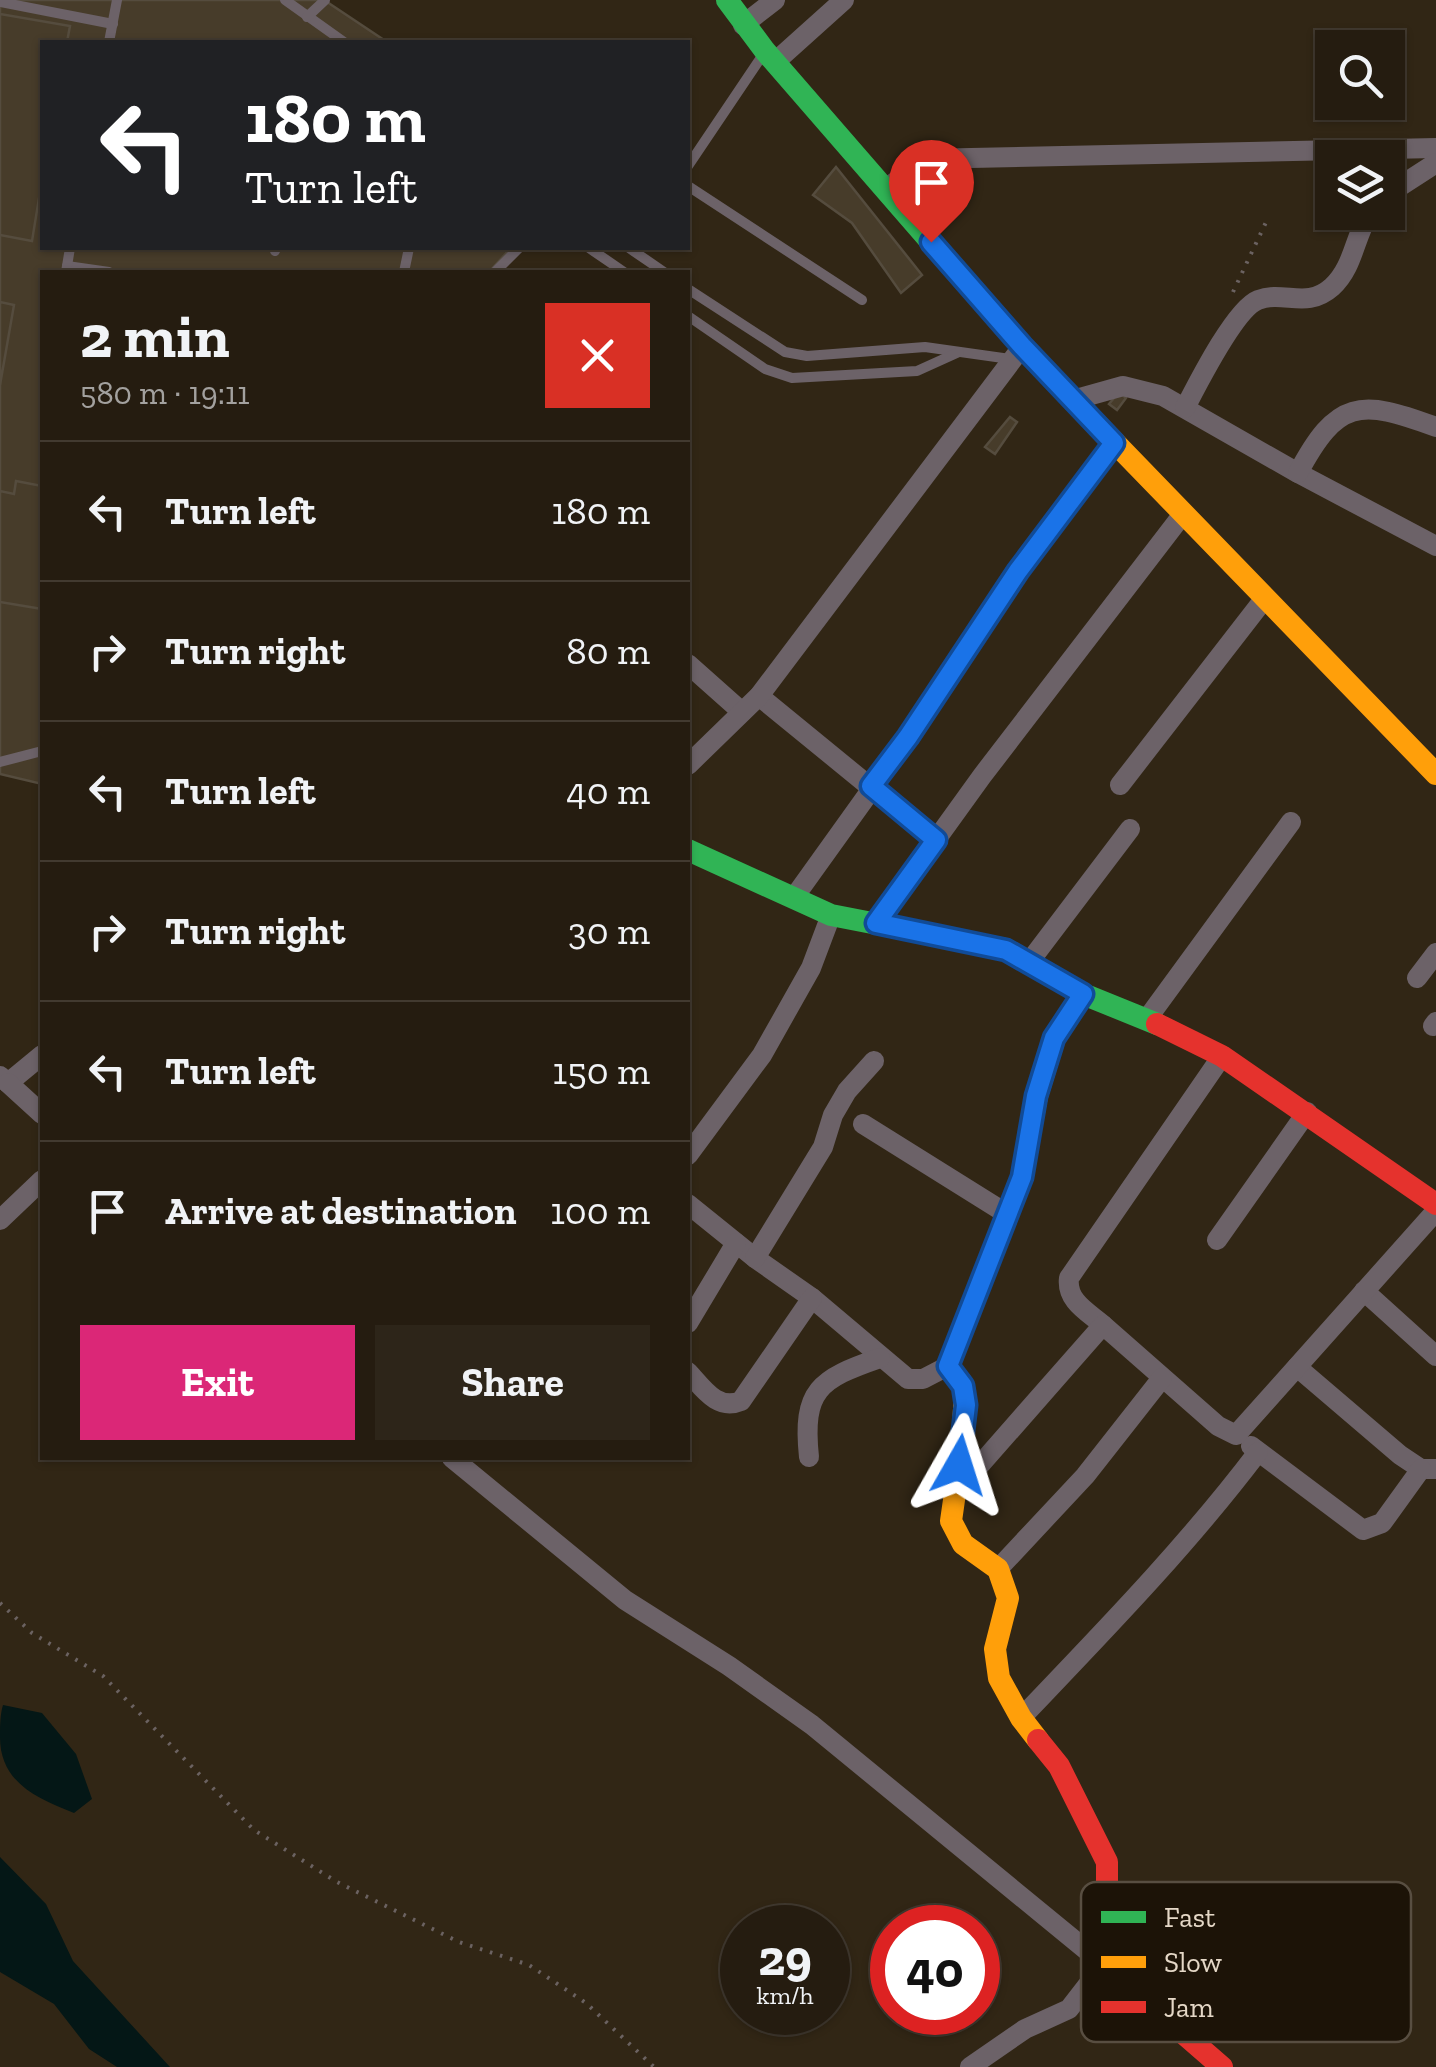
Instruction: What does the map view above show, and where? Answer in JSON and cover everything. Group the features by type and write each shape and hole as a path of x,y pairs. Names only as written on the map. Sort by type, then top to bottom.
{"street":[{"path":"727,0 743,25 886,190 1016,353 1073,400 1436,774"},
{"path":"743,25 775,0"},
{"path":"770,56 844,0"},
{"path":"886,190 924,160 1436,148"},
{"path":"1405,183 1436,163"},
{"path":"1185,408 1241,314 1258,300 1312,300 1324,294 1348,268 1363,230"},
{"path":"690,763 759,696 1016,353"},
{"path":"1073,400 1123,386 1164,396 1298,474 1436,546"},
{"path":"1298,474 1318,437 1336,418 1363,407 1434,421"},
{"path":"795,896 908,737 1018,571 1114,443"},
{"path":"876,923 1184,514"},
{"path":"1120,785 1265,598"},
{"path":"690,666 742,712"},
{"path":"759,696 936,840"},
{"path":"1147,1019 1290,822"},
{"path":"1030,961 1130,829"},
{"path":"690,853 831,914 1006,950 1030,961 1083,994 1147,1019 1222,1056 1307,1112 1436,1207 1236,1435"},
{"path":"690,1152 762,1054 811,968 831,914"},
{"path":"1417,978 1436,954"},
{"path":"690,1206 812,1298 908,1379 923,1379 948,1366 1022,1177 1036,1096 1054,1038 1083,994"},
{"path":"40,1056 4,1080 40,1112"},
{"path":"1222,1056 1069,1278 1068,1286 1073,1300 1218,1426 1236,1435 1363,1530 1382,1523 1428,1469 1298,1368"},
{"path":"755,1258 824,1147 847,1091 874,1061"},
{"path":"1217,1240 1307,1112"},
{"path":"862,1124 1007,1214"},
{"path":"0,1220 40,1182"},
{"path":"690,1320 736,1243"},
{"path":"1364,1291 1436,1356"},
{"path":"690,1374 718,1402 741,1402 812,1298"},
{"path":"958,1491 1104,1326"},
{"path":"809,1456 805,1418 815,1396 839,1372 880,1358"},
{"path":"948,1366 963,1386 966,1405 958,1491 951,1521 963,1544 998,1570 1008,1598 996,1649 999,1678 1022,1718 1059,1766 1106,1862 1106,1882"},
{"path":"998,1570 1085,1476 1162,1378"},
{"path":"1022,1718 1158,1574 1258,1452"},
{"path":"454,1460 625,1600 812,1725 1081,1946"},
{"path":"970,2067 1025,2029 1069,2008 1081,1995"},
{"path":"1193,2042 1222,2067"}],"lane":[{"path":"109,40 118,0"},
{"path":"286,0 341,40"},
{"path":"307,16 326,0"},
{"path":"0,2 112,24"},
{"path":"319,40 323,29"},
{"path":"690,163 770,56"},
{"path":"690,187 862,300"},
{"path":"496,270 517,250"},
{"path":"592,250 621,270"},
{"path":"613,264 625,250"},
{"path":"630,250 661,270"},
{"path":"690,290 785,352 807,356 925,347 1016,353"},
{"path":"690,317 765,369 792,378 917,371 960,352"},
{"path":"0,762 40,752"}],"path":[{"path":"0,1604 32,1633 104,1676 254,1830 337,1882 459,1942 529,1965 586,2003 654,2067"}],"shaded area":[{"path":"3,1705 42,1713 76,1754 92,1799 74,1813 23,1787 6,1766 2,1753"},
{"path":"0,1857 46,1904 73,1961 170,2067 117,2067 89,2049 54,2004 0,1972"}],"building":[{"path":"0,0 324,0 384,40 40,40 40,250 509,250 491,270 40,270 40,784 0,774"},
{"path":"0,14 70,26 67,40 40,40 40,192 32,241 0,235"},
{"path":"836,167 922,275 901,293 852,223 813,195"},
{"path":"0,302 14,305 0,385"},
{"path":"1119,392 1126,398 1117,410 1109,404"},
{"path":"1010,417 1017,422 995,454 985,447"},
{"path":"16,481 40,486 40,609 0,602 0,491 14,494"}],"traffic: fast":[{"path":"727,0 765,51 1022,347 1090,417"},
{"path":"690,851 831,915 1006,949 1083,994 1157,1024"}],"traffic: slow":[{"path":"1090,417 1436,774"},
{"path":"1038,1740 999,1678 995,1649 1008,1598 998,1569 963,1544 951,1521 965,1395 962,1383 948,1366 1022,1177 1037,1096 1055,1037 1083,994"}],"traffic: jam":[{"path":"1157,1024 1222,1056 1436,1204"},
{"path":"1038,1740 1059,1766 1107,1862 1107,1882"},
{"path":"1193,2042 1222,2067"}],"route":[{"path":"931,242 1114,443 1018,571 871,786 936,840 876,923 1006,950 1083,994 1054,1038 1036,1096 1022,1177 948,1366 963,1386 966,1405 959,1465"}]}
